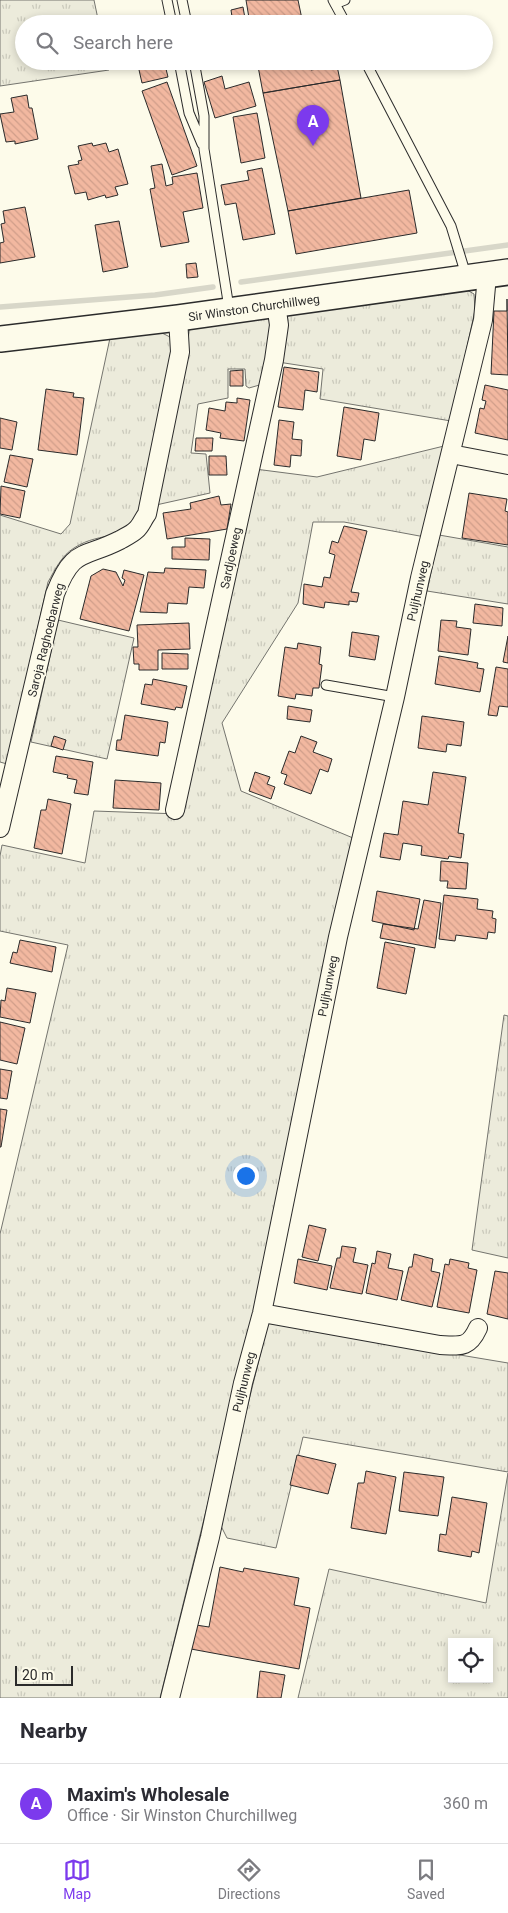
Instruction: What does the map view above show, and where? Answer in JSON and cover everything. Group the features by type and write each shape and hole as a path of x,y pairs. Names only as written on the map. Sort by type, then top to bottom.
{"street":[{"name":"Sir Winston Churchillweg","path":"0,339 230,311 481,272"},
{"name":"Puljhunweg","path":"170,1698 210,1537 243,1383 262,1313 338,937 395,697 420,578 483,320 481,272"},
{"name":"Sardjoeweg","path":"175,810 274,360 279,325 276,304"},
{"name":"Saroja Raghoebarweg","path":"0,828 60,579 68,566 82,554 115,542 136,531 147,514 180,352 178,318"},
{"path":"451,454 508,466"},
{"path":"262,1313 461,1346 472,1340 478,1328"}],"lane":[{"path":"167,0 170,15"},
{"path":"182,0 185,15"},
{"path":"341,15 334,2 345,0"},
{"path":"181,70 189,113 204,149"},
{"path":"196,70 204,116 204,149 230,311"},
{"path":"370,70 453,231 481,272"},
{"path":"326,684 395,697"}],"green space":[{"path":"0,0 94,0 97,15 15,15 15,70 109,70 0,86"},
{"path":"467,290 474,294 475,310 451,421 320,399 323,369 278,362 286,317 289,313"},
{"path":"268,317 273,320 263,384 249,388 246,386 245,369 228,369 228,398 198,404 191,453 206,454 210,493 156,505 187,356 189,330 192,327"},
{"path":"160,332 172,338 174,345 142,503 129,526 113,534 85,542 69,551 48,582 7,764 0,762 0,515 61,534 70,524 110,338"},
{"path":"444,446 425,537 344,522 313,522 298,603 222,723 241,791 353,838 248,1340 160,1698 0,1698 0,1234 68,945 0,931 0,856 2,845 85,863 94,811 180,814 255,469 317,477"},
{"path":"439,535 508,547 508,604 427,591"},
{"path":"58,620 134,638 107,759 31,742"},
{"path":"504,1015 508,1016 508,1258 472,1250"},
{"path":"268,1323 508,1363 508,1472 303,1437 276,1548 227,1538 219,1522"},
{"path":"508,1473 508,1698 298,1698 329,1569 486,1603"}],"building":[{"path":"246,0 298,0 301,15 248,15"},
{"path":"243,7 244,15 232,15 231,10"},
{"path":"139,70 166,70 168,77 142,83"},
{"path":"259,70 338,70 340,80 263,93"},
{"path":"222,76 225,89 249,82 256,106 215,118 204,82"},
{"path":"340,80 361,198 288,211 263,93"},
{"path":"167,82 197,166 172,175 142,91"},
{"path":"27,95 29,108 32,108 38,139 15,144 15,141 6,142 0,114 14,112 11,98"},
{"path":"257,113 265,158 241,163 233,117"},
{"path":"92,143 93,146 106,143 109,152 118,149 128,184 115,187 118,195 106,198 105,195 88,200 86,192 75,194 68,166 79,164 78,161 82,160 78,146"},
{"path":"162,164 166,186 173,184 172,177 197,173 203,208 183,212 189,242 161,247 150,189 155,188 151,166"},
{"path":"262,168 275,234 243,240 236,203 225,205 221,185 249,180 247,171"},
{"path":"409,190 417,233 296,254 288,211"},
{"path":"25,207 35,257 0,263 0,243 4,242 1,224 5,223 3,211"},
{"path":"119,221 128,267 103,272 95,225"},
{"path":"196,263 198,277 187,278 186,264"},
{"path":"507,299 508,375 491,374 494,311 507,311"},
{"path":"284,367 319,372 317,392 305,390 303,410 278,407"},
{"path":"243,370 243,386 230,386 230,371"},
{"path":"485,385 508,390 508,440 475,433 480,408 484,409 486,401 482,400"},
{"path":"46,389 74,393 73,397 84,398 77,455 38,450"},
{"path":"237,398 250,400 244,441 220,438 221,433 206,430 209,408 225,411 226,402 237,403"},
{"path":"344,407 379,413 375,441 364,439 361,460 337,456"},
{"path":"0,418 17,422 12,450 0,448"},
{"path":"279,420 294,422 292,439 302,440 301,456 291,455 290,467 274,465"},
{"path":"196,438 213,438 212,451 195,451"},
{"path":"10,455 33,459 27,487 4,482"},
{"path":"209,456 226,456 227,475 209,475"},
{"path":"1,486 25,491 20,518 0,514"},
{"path":"469,493 507,499 505,511 508,512 508,545 462,538"},
{"path":"219,496 221,505 231,504 227,529 167,539 163,513 191,509 190,503"},
{"path":"344,526 367,531 351,592 359,593 357,602 349,601 349,605 325,602 324,608 303,604 304,584 322,587 324,577 330,578 335,555 329,553 332,541 338,543"},
{"path":"185,538 210,539 209,560 172,559 172,547 185,547"},
{"path":"165,568 206,570 204,588 189,587 187,604 168,603 167,613 140,612 148,572 164,573"},
{"path":"103,569 116,572 123,586 125,580 122,578 124,570 144,575 129,631 80,619 91,576"},
{"path":"475,604 503,608 502,626 473,623"},
{"path":"441,620 457,621 456,627 471,629 468,655 438,651"},
{"path":"189,623 190,649 158,650 158,670 139,670 139,664 134,664 133,647 138,647 137,625"},
{"path":"352,632 379,636 375,660 349,656"},
{"path":"508,636 508,663 503,662"},
{"path":"298,643 321,647 319,664 322,665 319,688 313,688 312,696 296,694 295,699 278,696 285,647 297,649"},
{"path":"162,653 188,654 188,669 162,669"},
{"path":"439,656 478,663 477,668 484,669 480,692 435,684"},
{"path":"496,667 508,669 508,707 499,706 497,716 488,715"},
{"path":"153,679 187,686 182,708 176,707 175,710 141,704 145,684 152,685"},
{"path":"288,706 312,710 310,722 287,719"},
{"path":"125,715 168,722 165,743 160,742 158,756 116,750 117,740 121,740"},
{"path":"422,716 464,722 461,746 447,744 446,752 418,748"},
{"path":"54,736 66,740 63,750 51,746"},
{"path":"301,736 317,742 313,752 332,759 328,772 320,769 311,794 284,784 287,775 281,773 289,751 295,753"},
{"path":"56,756 93,762 88,795 74,793 77,780 67,778 68,775 53,772"},
{"path":"255,772 270,777 267,784 275,787 271,799 249,791"},
{"path":"433,772 466,777 458,833 464,834 461,858 449,856 448,859 421,855 422,846 403,843 400,860 380,857 384,833 398,835 403,801 428,805"},
{"path":"115,780 161,783 159,810 113,808"},
{"path":"48,799 71,804 62,854 34,848 41,810 46,810"},
{"path":"441,861 468,863 466,889 447,888 448,881 440,881"},
{"path":"377,891 420,899 414,930 372,921"},
{"path":"444,895 478,899 477,909 493,911 492,918 496,919 495,933 488,932 487,939 456,935 455,941 439,939"},
{"path":"424,900 441,903 435,948 380,938 383,924 418,929"},
{"path":"20,940 56,947 52,972 10,963 13,952 17,953"},
{"path":"385,942 415,948 406,994 377,988"},
{"path":"7,988 36,993 30,1023 0,1017 1,1000 5,1001"},
{"path":"0,1022 25,1028 17,1064 0,1060"},
{"path":"0,1069 12,1071 7,1099 0,1098"},
{"path":"0,1109 7,1110 1,1147 0,1147"},
{"path":"309,1225 326,1229 318,1261 302,1257"},
{"path":"342,1246 356,1248 353,1262 368,1265 362,1294 330,1288 337,1258 340,1258"},
{"path":"377,1251 391,1254 388,1268 403,1271 397,1300 366,1293 372,1263 375,1264"},
{"path":"414,1254 433,1259 431,1271 440,1273 432,1307 401,1300 409,1267 412,1267"},
{"path":"298,1259 332,1266 327,1290 294,1283"},
{"path":"450,1259 469,1263 468,1268 477,1270 469,1313 437,1307 445,1264 449,1265"},
{"path":"495,1271 508,1273 508,1319 487,1314"},
{"path":"297,1455 336,1464 328,1494 290,1485"},
{"path":"366,1471 396,1477 386,1534 351,1528 358,1483 364,1483"},
{"path":"404,1472 444,1477 438,1516 399,1511"},
{"path":"452,1497 487,1503 479,1553 472,1551 471,1557 438,1551 440,1534 446,1535"},
{"path":"220,1567 243,1572 244,1568 299,1578 294,1605 310,1608 299,1669 191,1649 196,1625 209,1627"},
{"path":"260,1671 285,1675 281,1698 257,1698"}],"waterway":[{"path":"241,282 508,245"},
{"path":"0,307 155,295 213,287"}],"place":[{"name":"Maxim's Wholesale","path":"313,146"}]}
